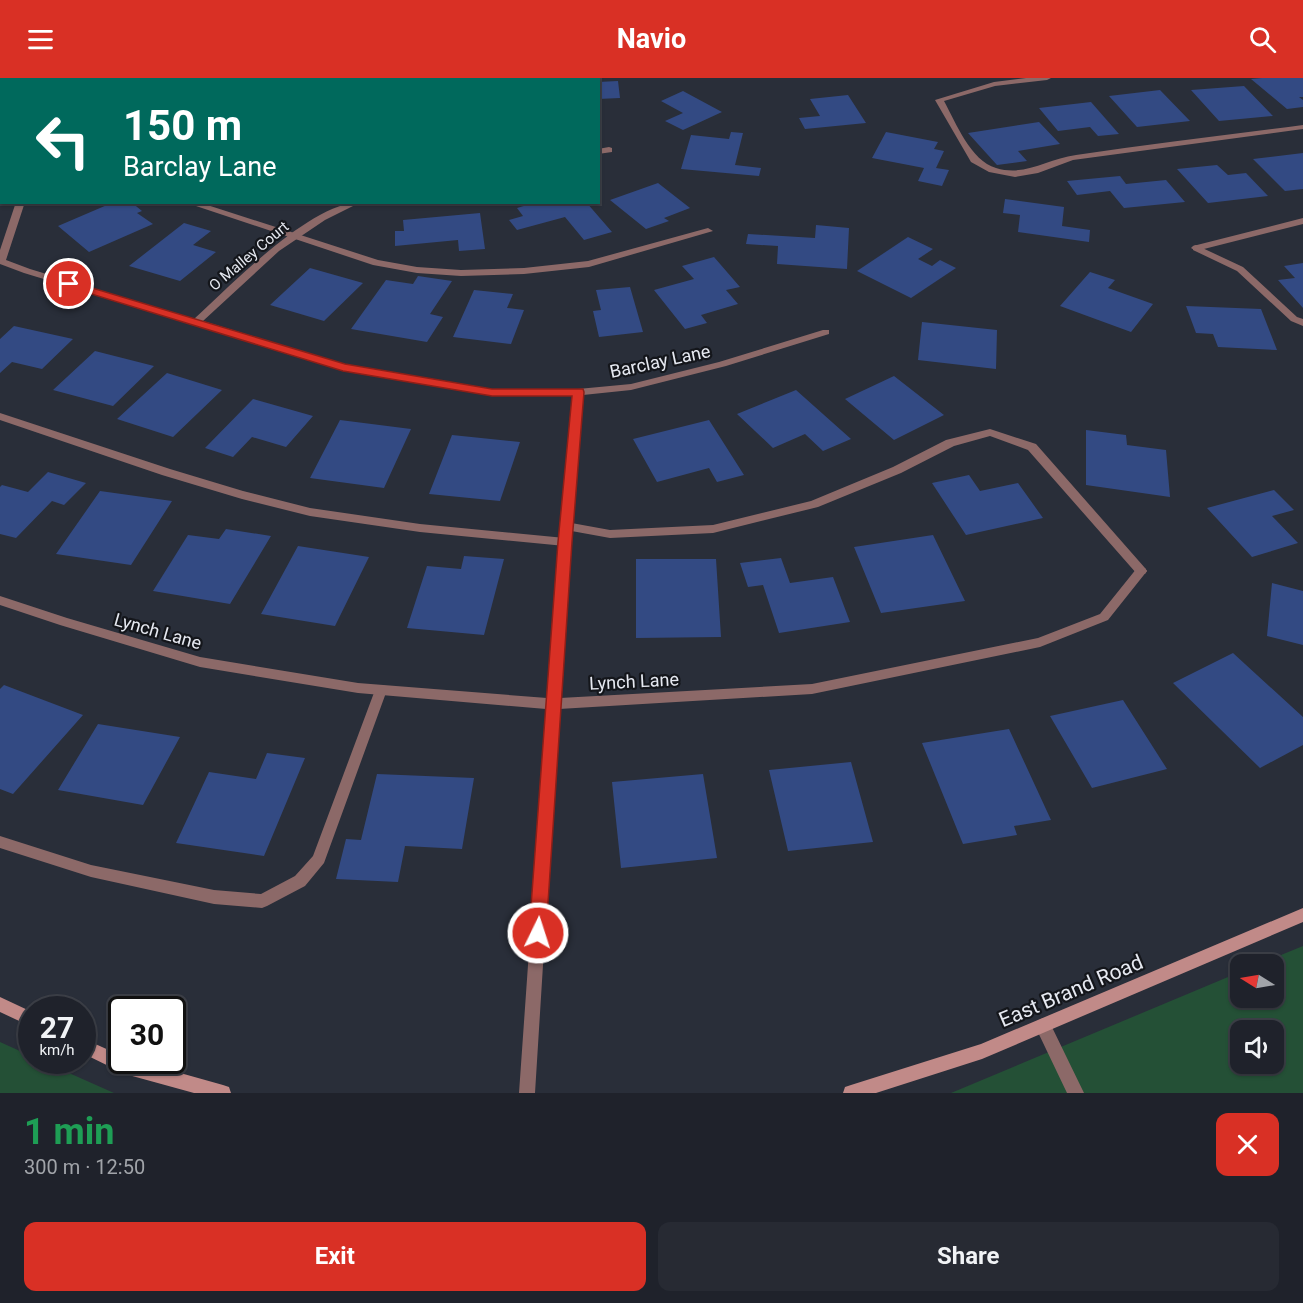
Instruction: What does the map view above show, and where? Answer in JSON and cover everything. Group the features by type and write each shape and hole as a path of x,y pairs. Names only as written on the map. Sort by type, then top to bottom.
{"main road":[{"name":"East Brand Road","path":"851,1093 982,1051 1303,915"},
{"path":"0,1004 18,1013"},
{"path":"96,1052 125,1066 223,1093"}],"street":[{"path":"1047,78 994,84 939,100 974,160 983,167 1015,174 1035,171 1072,158 1303,127"},
{"path":"600,152 609,150"},
{"name":"Barclay Lane","path":"20,204 1,261 343,368 403,379 492,392 578,392 632,387 722,364 826,332"},
{"path":"194,204 265,226 293,238 376,263 417,270 461,273 524,271 589,264 708,231"},
{"name":"O Malley Court","path":"196,322 276,249 322,218 353,204"},
{"path":"1303,221 1196,248 1240,269 1294,318 1303,323"},
{"path":"527,1093 553,704 578,392"},
{"path":"0,416 166,472 242,495 310,512 420,528 565,542"},
{"name":"Lynch Lane","path":"0,600 64,622 200,662 381,690 553,704 812,689 1040,642 1104,617 1141,571 1032,447 990,432 950,443 897,470 814,504 713,529 610,534 566,526"},
{"path":"0,842 91,871 214,897 262,901 300,881 319,859 381,690"},
{"path":"1043,1026 1076,1093"}],"green space":[{"path":"1303,946 1303,1093 951,1093 1230,976 1230,1008 1284,1008 1283,954"},
{"path":"0,1042 18,1050 18,1074 71,1074 114,1093 0,1093"}],"building":[{"path":"1303,78 1303,97 1299,97 1303,100 1303,107 1287,109 1251,79"},
{"path":"618,81 620,98 600,99 600,82"},
{"path":"1244,86 1273,116 1219,121 1191,90"},
{"path":"1160,90 1190,121 1137,127 1109,96"},
{"path":"683,91 722,112 683,130 665,121 683,113 661,101"},
{"path":"848,95 866,123 805,129 799,118 820,116 810,99"},
{"path":"1091,102 1119,134 1098,136 1090,127 1058,131 1039,108"},
{"path":"1039,122 1060,144 1018,151 1027,161 997,165 968,133"},
{"path":"731,132 743,133 735,165 761,168 759,176 681,169 691,135 729,139"},
{"path":"886,132 938,142 934,149 944,151 936,168 949,170 942,186 918,181 924,168 872,158"},
{"path":"1303,153 1303,189 1285,191 1253,159"},
{"path":"1217,165 1228,175 1246,173 1268,196 1208,203 1177,169"},
{"path":"1120,176 1126,184 1166,180 1185,202 1124,208 1110,191 1077,195 1067,181"},
{"path":"658,183 690,208 664,218 669,221 646,229 610,200"},
{"path":"1005,199 1064,207 1062,226 1090,230 1089,242 1018,232 1020,215 1003,213"},
{"path":"109,204 133,204 142,211 137,213 153,224 89,252 58,226"},
{"path":"530,204 588,204 612,232 584,240 565,217 517,230 509,220 523,216 517,208"},
{"path":"480,213 485,249 459,251 458,240 395,246 395,231 404,231 403,220"},
{"path":"184,223 211,231 193,245 216,252 180,281 129,266"},
{"path":"816,225 849,228 847,269 777,264 778,246 746,244 748,234 815,238"},
{"path":"908,237 933,249 918,259 932,266 940,260 956,268 911,298 857,271"},
{"path":"714,257 740,287 726,290 738,304 701,315 707,323 685,329 654,290 694,279 682,266"},
{"path":"1303,263 1303,308 1278,280 1295,278 1284,266"},
{"path":"310,268 363,283 324,321 270,305"},
{"path":"1090,272 1115,280 1108,288 1153,304 1131,332 1060,306"},
{"path":"418,276 452,281 430,314 443,317 427,342 351,329 386,280 413,284"},
{"path":"630,287 643,332 599,337 593,311 601,310 596,290"},
{"path":"474,290 513,294 507,308 524,310 511,344 453,337"},
{"path":"1186,306 1261,309 1277,350 1218,347 1213,334 1196,333"},
{"path":"922,322 997,330 996,369 918,360"},
{"path":"14,326 73,339 42,369 12,362 0,373 0,339"},
{"path":"95,351 154,366 113,406 53,390"},
{"path":"167,373 222,390 173,437 117,419"},
{"path":"894,376 944,415 894,440 845,399"},
{"path":"796,390 851,439 823,451 805,434 773,448 737,414"},
{"path":"253,399 313,416 286,447 252,437 233,457 205,448"},
{"path":"340,420 411,429 384,488 310,478"},
{"path":"709,420 744,475 717,482 709,468 657,482 633,439"},
{"path":"1086,430 1126,435 1127,445 1166,450 1170,497 1086,485"},
{"path":"452,435 520,442 500,501 429,494"},
{"path":"48,472 86,483 64,505 52,501 16,538 0,534 0,487 2,485 28,492"},
{"path":"969,475 980,491 1018,483 1043,518 966,535 932,483"},
{"path":"1274,490 1294,510 1272,516 1298,543 1252,557 1207,508"},
{"path":"100,491 172,501 131,565 56,554"},
{"path":"226,529 271,536 230,604 153,591 188,535 219,539"},
{"path":"933,535 965,601 881,613 854,547"},
{"path":"298,546 369,557 335,626 261,614"},
{"path":"464,556 504,559 484,635 407,628 427,566 461,569"},
{"path":"781,558 790,583 833,577 850,622 779,633 763,585 748,587 740,563"},
{"path":"636,559 716,559 721,637 636,638"},
{"path":"1272,583 1303,591 1303,645 1267,636"},
{"path":"1233,653 1303,717 1303,745 1260,768 1173,683"},
{"path":"4,685 83,715 13,794 0,789 0,689"},
{"path":"1123,700 1167,769 1092,788 1050,716"},
{"path":"98,724 180,737 143,805 58,790"},
{"path":"1009,729 1051,820 1014,826 1017,835 963,844 922,743"},
{"path":"267,753 305,758 264,856 176,843 209,772 256,779"},
{"path":"851,762 873,842 788,851 769,770"},
{"path":"377,774 474,778 462,849 405,846 398,882 336,879 346,839 361,840"},
{"path":"703,774 717,858 621,868 612,782"}],"route":[{"path":"69,284 343,368 492,392 578,392 553,704 538,933"}]}
